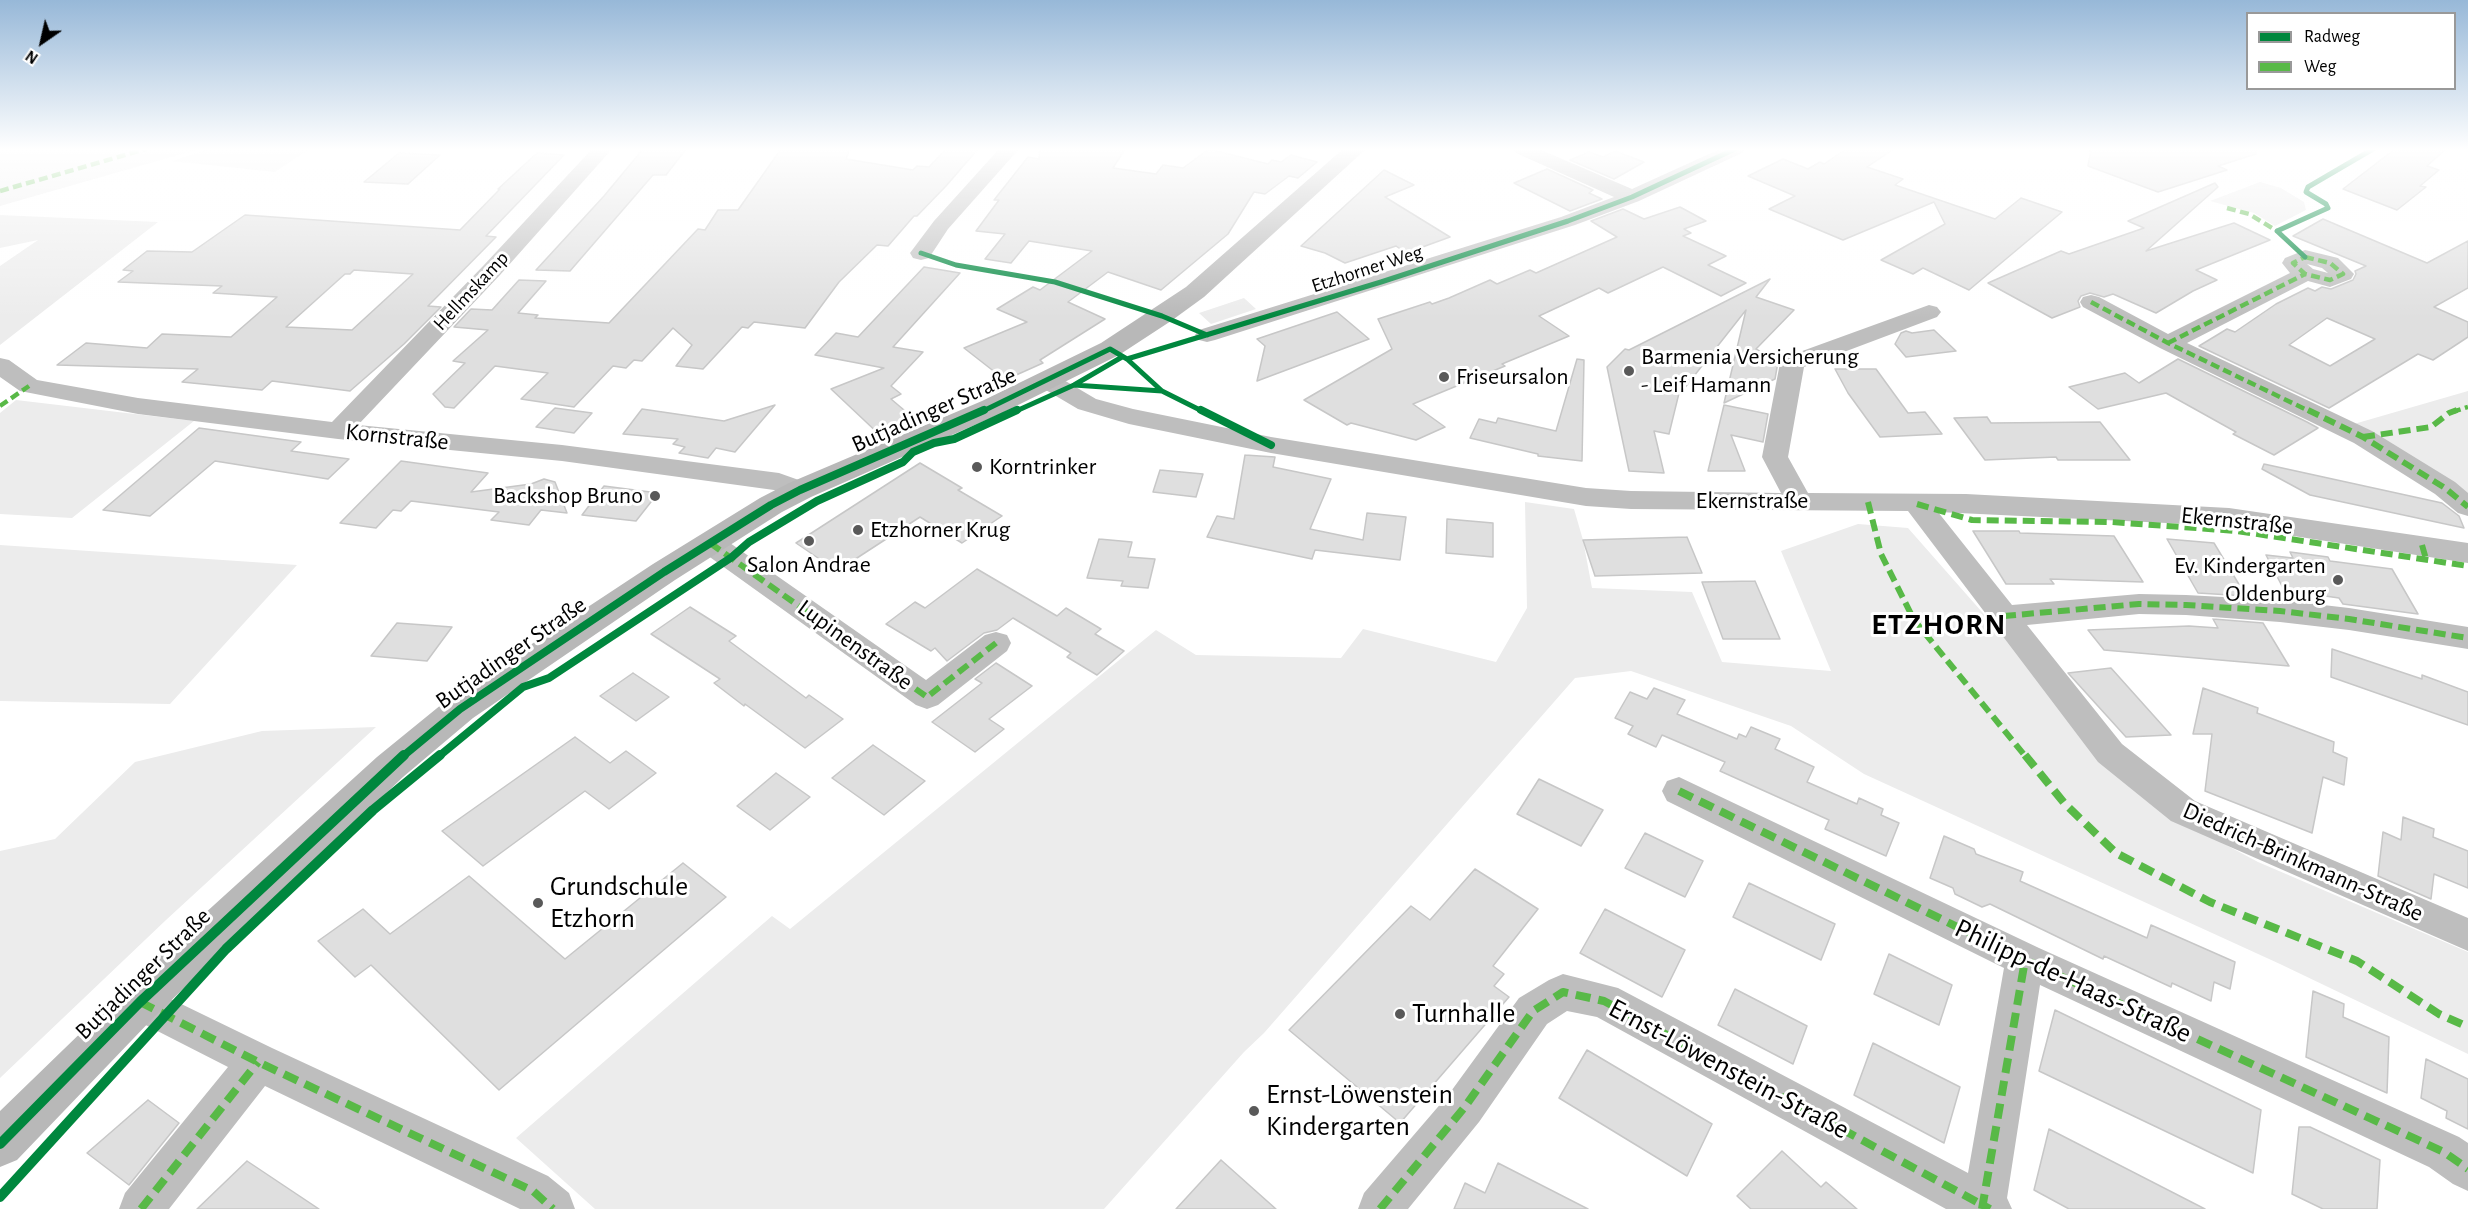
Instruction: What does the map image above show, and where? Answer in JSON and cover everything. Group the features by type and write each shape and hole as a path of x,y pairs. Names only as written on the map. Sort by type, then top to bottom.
{"street":[{"name":"Hellmskamp","path":"338,431 551,205"},
{"path":"921,253 959,205"},
{"name":"Butjadinger Straße","path":"0,1144 140,1002 390,767 460,709 710,543 800,490 1048,381 1110,349 1195,292 1292,205"},
{"name":"Etzhorner Weg","path":"1207,335 1381,282 1610,205"},
{"path":"2168,343 2305,274"},
{"path":"2091,302 2168,343 2363,437 2445,488 2468,507"},
{"path":"1799,501 1775,457 1792,363 1929,312"},
{"name":"Kornstraße","path":"0,366 30,386 138,406 338,431 562,453 779,482 800,490"},
{"name":"Ekernstraße","path":"1048,381 1088,404 1129,416 1271,446 1586,498 1966,503 2229,517 2468,553"},
{"name":"Diedrich-Brinkmann-Straße","path":"1917,504 2110,753 2183,811 2468,935"},
{"name":"Lupinenstraße","path":"710,543 927,696 996,643"},
{"path":"2004,616 2139,604 2186,605 2338,618 2468,638"},
{"name":"Philipp-de-Haas-Straße","path":"1679,791 2025,960 2444,1152 2468,1169"},
{"name":"Ernst-Löwenstein-Straße","path":"1380,1209 1464,1107 1533,1011 1563,992 1604,1000 1985,1208 2025,960"},
{"path":"140,1002 258,1062 533,1191 553,1209"},
{"path":"141,1209 258,1062"}],"shaded area":[{"path":"2226,205 2305,205 2306,210 2275,226 2254,213"},
{"path":"0,215 158,222 0,345 0,266 38,240 0,248"},
{"path":"1244,298 1256,309 1211,324 1199,313"},
{"path":"2468,391 2468,496 2354,424"},
{"path":"16,400 194,421 72,518 0,514 0,413"},
{"path":"1525,502 1574,509 1583,540 1592,588 1692,592 1722,662 1831,671 1781,551 1858,524 1908,528 2004,637 2170,815 2258,862 2468,952 2468,1054 2280,964 1864,774 1791,726 1631,671 1575,678 1264,1033 1244,1052 1104,1209 595,1209 516,1138 772,916 790,929 1156,630 1196,655 1341,658 1363,629 1496,662 1527,608"},
{"path":"0,545 297,565 170,704 0,701"},
{"path":"376,727 166,920 0,1078 0,851 55,839 135,762 262,731"}],"building":[{"path":"484,205 515,205 486,236 496,237 428,306 441,307 404,344 350,391 272,381 262,390 182,382 198,369 57,365 86,343 147,348 162,334 231,337 277,297 213,293 222,286 118,282 133,271 123,270 147,251 192,252 245,215 460,230","holes":["354,270 413,274 352,330 286,327 345,274 350,274"]},
{"path":"595,205 627,205 570,271 536,270"},
{"path":"741,205 927,205 917,216 914,216 888,246 877,245 839,282 805,328 754,322 748,328 742,327 703,369 676,366 692,345 673,328 642,361 634,360 626,368 613,366 574,407 521,399 548,373 495,366 454,408 445,407 433,394 465,363 453,361 488,330 454,327 471,309 492,310 519,280 546,281 518,313 538,315 535,318 609,323 698,229 705,230 718,210 738,210"},
{"path":"995,205 1246,205 1228,234 1161,290 1108,272 1068,302 1105,319 1040,360 1043,363 1005,380 964,348 1027,322 997,309 1033,287 1040,290 1092,251 1029,241 1011,263 985,259 1005,234 976,231"},
{"path":"1345,205 1399,205 1450,237 1406,253 1396,246 1345,263 1325,253 1301,246"},
{"path":"1559,205 1585,205 1570,211"},
{"path":"1776,205 1926,205 1843,240 1769,209"},
{"path":"1936,205 1955,205 1995,219 2012,205 2043,205 2062,212 1969,290 1923,268 1913,274 1881,260 1945,224"},
{"path":"2164,205 2197,205 2146,251 2234,223 2270,240 2196,270 2217,280 2156,313 2113,294 2104,297 2090,293 2081,296 2078,301 2080,307 2052,318 1988,283 2061,251 2069,254 2144,228 2128,221"},
{"path":"2385,205 2403,205 2397,210"},
{"path":"1680,207 1706,221 1684,229 1691,233 1683,236 1726,256 1708,265 1746,283 1721,296 1663,267 1608,293 1599,288 1539,316 1569,336 1502,364 1505,366 1413,404 1445,427 1416,440 1351,423 1347,425 1304,400 1392,349 1378,319 1430,302 1432,304 1490,280 1497,284 1530,270 1536,273 1617,237 1591,221 1623,209 1644,219"},
{"path":"2323,219 2427,263 2468,241 2468,288 2434,307 2468,322 2468,337 2433,360 2418,354 2329,408 2199,346 2227,329 2235,332 2276,304 2308,288 2315,291 2322,287 2331,289 2353,280 2355,271 2366,266 2293,236","holes":["2327,318 2375,339 2330,366 2289,345"]},
{"path":"924,267 960,273 893,347 923,352 891,386 901,394 891,399 917,421 882,437 831,389 884,368 815,355 836,333 858,337"},
{"path":"1770,279 1756,297 1794,310 1756,349 1778,362 1775,379 1724,403 1746,310 1683,390 1681,385 1669,434 1654,431 1664,473 1629,471 1607,367 1625,349 1629,350"},
{"path":"1337,312 1369,339 1257,381 1265,346 1257,339"},
{"path":"1934,330 1956,351 1906,357 1895,344 1901,333 1906,331 1912,333"},
{"path":"1577,359 1584,360 1582,461 1538,456 1538,454 1470,438 1479,419 1496,423 1498,418 1556,431"},
{"path":"2178,359 2318,428 2274,455 2233,434 2236,432 2166,393 2098,409 2069,387 2125,373 2139,383"},
{"path":"1835,369 1876,369 1908,413 1925,412 1942,434 1880,437 1848,393"},
{"path":"775,405 735,452 716,448 708,458 679,453 685,447 673,444 678,439 623,434 642,409 724,421"},
{"path":"1724,405 1768,414 1763,442 1731,435 1745,471 1708,471"},
{"path":"555,408 592,413 574,433 536,427"},
{"path":"1987,417 1991,423 2100,422 2130,460 2058,460 2056,457 1985,460 1954,418"},
{"path":"199,428 301,442 291,451 349,459 328,479 215,461 150,516 103,510"},
{"path":"1245,455 1275,457 1273,467 1331,479 1310,529 1363,540 1367,513 1406,517 1400,560 1315,550 1312,559 1207,537 1217,516 1234,519"},
{"path":"401,461 488,473 471,492 531,484 544,479 555,482 567,513 541,510 529,525 491,520 499,512 411,501 401,511 393,510 376,528 340,523"},
{"name":"Etzhorner Krug","path":"920,463 962,488 958,490 1002,516 962,543 920,517 837,571 796,543"},
{"path":"2264,464 2442,503 2459,516 2464,528 2310,495 2262,469"},
{"path":"1160,470 1203,474 1196,497 1153,492"},
{"path":"604,486 658,493 636,521 582,515"},
{"path":"1447,519 1493,523 1493,557 1446,553"},
{"path":"1973,531 2114,536 2143,582 2050,579 2054,584 2006,584"},
{"path":"1687,537 1702,573 1595,576 1583,540"},
{"path":"1099,539 1132,542 1128,557 1155,559 1148,588 1121,586 1123,581 1087,578"},
{"path":"2167,539 2214,543 2246,596 2198,593"},
{"name":"Ev. Kindergarten Oldenburg","path":"2290,552 2328,557 2330,561 2392,569 2418,614 2343,604 2339,598 2284,590 2266,555 2293,558"},
{"path":"977,569 1057,616 1066,608 1101,629 1095,634 1124,651 1097,675 1067,657 1071,653 1013,618 997,630 984,633 947,661 935,648 931,651 886,624 915,602 925,608"},
{"path":"1755,581 1780,639 1723,639 1702,582"},
{"path":"690,607 736,636 729,641 806,698 809,695 843,719 805,748 745,704 744,706 714,683 720,679 651,634"},
{"path":"2213,619 2263,623 2289,666 2104,650 2088,630 2189,626 2218,628"},
{"path":"397,623 452,627 427,661 371,656"},
{"path":"2332,649 2422,679 2422,675 2468,692 2468,725 2331,677"},
{"path":"996,663 1032,686 989,719 1004,729 975,752 932,722 982,683 975,679"},
{"path":"2111,668 2171,735 2126,737 2068,673"},
{"path":"633,673 669,697 636,721 600,696"},
{"path":"1654,688 1685,700 1677,714 1737,739 1739,734 1746,737 1751,727 1780,739 1775,749 1814,767 1807,782 1857,804 1859,798 1883,809 1881,815 1899,823 1886,856 1825,829 1829,820 1720,771 1725,762 1662,735 1656,747 1628,734 1633,726 1615,718 1630,692 1647,699"},
{"path":"2203,688 2258,708 2257,713 2334,742 2333,752 2347,758 2344,785 2323,777 2312,833 2205,791 2212,734 2193,734"},
{"path":"575,737 610,763 626,751 656,773 609,809 585,791 483,866 442,831"},
{"path":"873,745 925,781 884,815 832,778"},
{"path":"776,773 810,797 770,830 737,806"},
{"path":"1539,779 1603,810 1581,846 1517,814"},
{"path":"2403,817 2434,829 2433,837 2468,851 2468,888 2434,874 2431,899 2378,876 2383,832 2401,840"},
{"path":"1645,833 1703,861 1685,897 1625,868"},
{"path":"1944,836 1974,849 1976,854 2023,872 2020,881 2147,938 2151,925 2235,962 2230,989 2214,982 2211,1001 2172,983 2171,987 2104,956 2103,959 1990,904 1982,907 1955,894 1953,888 1930,878"},
{"path":"683,863 726,897 499,1090 371,965 355,977 318,941 363,909 390,934 469,876 565,959"},
{"name":"Turnhalle","path":"1475,869 1538,909 1493,966 1504,974 1494,986 1509,997 1400,1123 1289,1030 1411,906 1430,920"},
{"path":"1749,883 1835,924 1821,960 1733,917"},
{"path":"1605,909 1685,950 1662,997 1580,953"},
{"path":"1889,954 1952,985 1939,1025 1874,994"},
{"path":"1735,989 1807,1026 1793,1064 1718,1025"},
{"path":"2313,991 2344,1004 2343,1017 2389,1037 2387,1093 2306,1057"},
{"path":"2055,1010 2261,1110 2253,1173 2039,1071"},
{"path":"1873,1043 1960,1087 1944,1143 1854,1095"},
{"path":"1587,1050 1712,1124 1687,1176 1559,1098"},
{"path":"2426,1059 2468,1079 2468,1129 2446,1118 2447,1111 2421,1098"},
{"path":"148,1100 179,1123 129,1185 87,1153"},
{"path":"2299,1127 2310,1127 2380,1160 2377,1209 2323,1209 2292,1194"},
{"path":"2049,1129 2205,1209 2069,1209 2034,1190"},
{"path":"1782,1151 1821,1187 1826,1182 1857,1209 1751,1209 1737,1196"},
{"path":"1221,1160 1276,1209 1176,1209"},
{"path":"247,1161 319,1209 197,1209"},
{"path":"1498,1163 1588,1209 1454,1209 1465,1183 1485,1193"}],"marked path":[{"path":"2227,208 2249,214 2277,231"},
{"path":"2305,257 2330,263 2343,274 2330,280 2305,274 2293,263 2305,257"},
{"path":"2168,343 2305,274"},
{"path":"2091,302 2168,343 2363,437 2445,488 2468,507"},
{"path":"0,406 29,386"},
{"path":"2363,437 2431,427 2449,413 2468,407"},
{"path":"1868,502 1881,554 1914,620 2065,804 2116,853 2210,902 2357,961 2439,1014 2468,1027"},
{"path":"1917,504 1972,520 2111,522 2237,531 2468,566"},
{"path":"710,543 927,697 996,643"},
{"path":"2422,545 2426,559"},
{"path":"2004,616 2139,604 2186,605 2280,611 2349,619 2468,638"},
{"path":"1679,791 2025,960 2444,1152 2468,1169"},
{"path":"1982,1209 2025,960"},
{"path":"1380,1209 1464,1108 1533,1011 1563,992 1604,1001 1990,1209"},
{"path":"140,1002 258,1062 533,1191 553,1209"},
{"path":"141,1209 258,1062"}],"cycle path":[{"path":"0,1144 140,1002 390,767 460,709 664,572 771,505 800,490 992,407 1110,349 1127,359 1381,282 1610,205"},
{"path":"2305,257 2277,231 2328,208 2327,205"},
{"path":"921,253 956,265 1055,282 1162,316 1207,335"},
{"path":"0,1197 226,949 373,810 523,687 549,678 732,557 749,542 817,501 903,462 913,452 934,443 954,439 1074,385 1122,357"},
{"path":"1127,359 1162,391 1271,445"},
{"path":"1074,385 1162,391"}],"place":[{"name":"Barmenia Versicherung - Leif Hamann","path":"1629,371"},
{"name":"Friseursalon","path":"1444,377"},
{"name":"Korntrinker","path":"977,467"},
{"name":"Backshop Bruno","path":"655,496"},
{"name":"Etzhorner Krug","path":"858,530"},
{"name":"Salon Andrae","path":"809,541"},
{"name":"Ev. Kindergarten Oldenburg","path":"2338,580"},
{"name":"Grundschule Etzhorn","path":"538,903"},
{"name":"Turnhalle","path":"1400,1014"},
{"name":"Ernst-Löwenstein Kindergarten","path":"1254,1111"}],"district":[{"name":"ETZHORN","path":"1939,625"}]}
